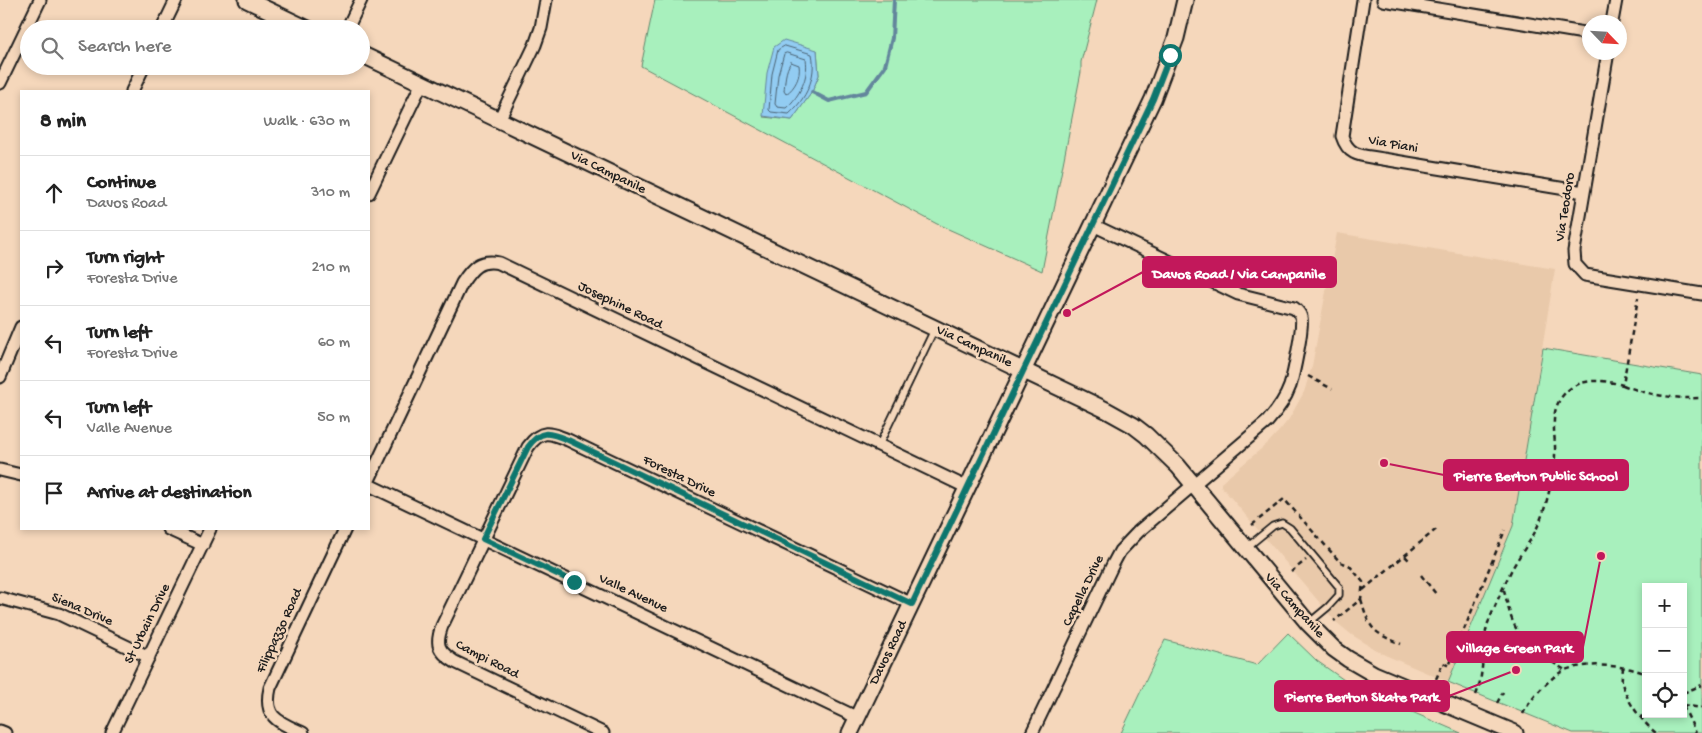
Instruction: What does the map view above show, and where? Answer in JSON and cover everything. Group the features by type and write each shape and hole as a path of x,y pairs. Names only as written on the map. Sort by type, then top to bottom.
{"street":[{"path":"166,20 176,0"},
{"path":"247,0 289,20"},
{"path":"351,20 360,0"},
{"path":"499,120 538,37 546,0"},
{"name":"Davos Road","path":"850,733 1164,73 1176,38 1185,0"},
{"name":"Via Piani","path":"1363,0 1342,136 1345,145 1350,151 1383,159 1584,192"},
{"path":"1383,0 1582,33"},
{"path":"1613,15 1616,0"},
{"path":"28,20 37,1"},
{"path":"0,83 20,39"},
{"name":"Via Campanile","path":"370,58 1024,370 1133,425 1157,444 1308,623 1334,649 1374,674 1515,733"},
{"name":"Via Teodoro","path":"1607,60 1574,251 1575,264 1585,275 1702,294"},
{"path":"134,90 140,75"},
{"path":"370,191 422,83"},
{"name":"Capella Drive","path":"1032,733 1120,551 1139,531 1266,422 1280,404 1290,386 1301,316 1299,311 1294,308 1238,294 1093,225"},
{"name":"Josephine Road","path":"370,478 462,284 470,270 490,261 499,263 968,488"},
{"path":"0,377 20,329"},
{"name":"Foresta Drive","path":"483,539 528,447 535,437 544,433 553,434 912,604"},
{"path":"0,470 20,475"},
{"name":"Valle Avenue","path":"370,485 858,718"},
{"path":"170,530 203,545"},
{"name":"St Urbain Drive","path":"112,733 210,530"},
{"name":"Filippazzo Road","path":"303,733 276,720 269,710 268,694 345,530"},
{"name":"Campi Road","path":"483,539 438,638 439,647 443,655 602,733"},
{"name":"Siena Drive","path":"0,598 59,614 149,657"},
{"path":"0,732 5,733"}],"lane":[{"path":"879,445 935,328"},
{"path":"1245,549 1273,526 1282,523 1290,528 1339,587 1339,595 1328,607 1308,623"}],"path":[{"path":"1623,385 1638,298"},
{"path":"1308,376 1332,389"},
{"path":"1476,695 1479,687 1488,624 1511,571 1536,530 1551,483 1555,453 1554,419 1556,405 1562,397 1571,388 1586,381 1599,380 1623,385 1639,392 1669,397 1702,398"},
{"path":"1252,525 1284,498 1324,546 1340,562 1349,565 1363,582 1361,599 1372,629 1382,637 1401,644"},
{"path":"1362,591 1439,527"},
{"path":"1436,678 1443,663 1449,666 1505,530"},
{"path":"1405,556 1409,560"},
{"path":"1291,572 1307,559"},
{"path":"1420,575 1436,594"},
{"path":"1504,589 1513,624 1520,636 1544,657 1565,670"},
{"path":"1334,621 1361,599"},
{"path":"1523,714 1535,695 1565,670 1592,666 1623,667 1643,673"},
{"path":"1623,667 1621,681 1640,718 1656,733"},
{"path":"1687,691 1702,685"},
{"path":"1497,703 1503,692"},
{"path":"1687,706 1702,708"},
{"path":"1687,714 1696,733"}],"shaded area":[{"path":"1337,233 1555,269 1513,526 1448,682 1385,655 1352,635 1336,622 1221,486 1221,483 1268,443 1280,430 1289,419 1304,392 1312,366"}],"green space":[{"path":"655,0 1097,0 1081,62 1081,72 1042,271 937,224 641,66","holes":["817,50 819,75 812,92 792,120 763,117"]},
{"path":"1543,348 1702,375 1702,733 1573,733 1448,682 1513,526"},
{"path":"1288,633 1317,661 1354,687 1461,733 1121,733 1165,640 1257,665"}],"water":[{"path":"784,40 817,50 819,75 812,92 792,120 763,116 767,73 774,47"}],"waterway":[{"path":"812,92 829,101 866,92 885,66 892,38 894,0"}],"place":[{"name":"Davos Road / Via Campanile","path":"1067,313"},
{"name":"Pierre Berton Public School","path":"1384,463"},
{"name":"Village Green Park","path":"1601,556"},
{"name":"Pierre Berton Skate Park","path":"1516,670"}],"route":[{"path":"574,582 483,539 528,447 535,437 544,433 553,434 568,440 912,604 1153,99 1170,55"}]}
